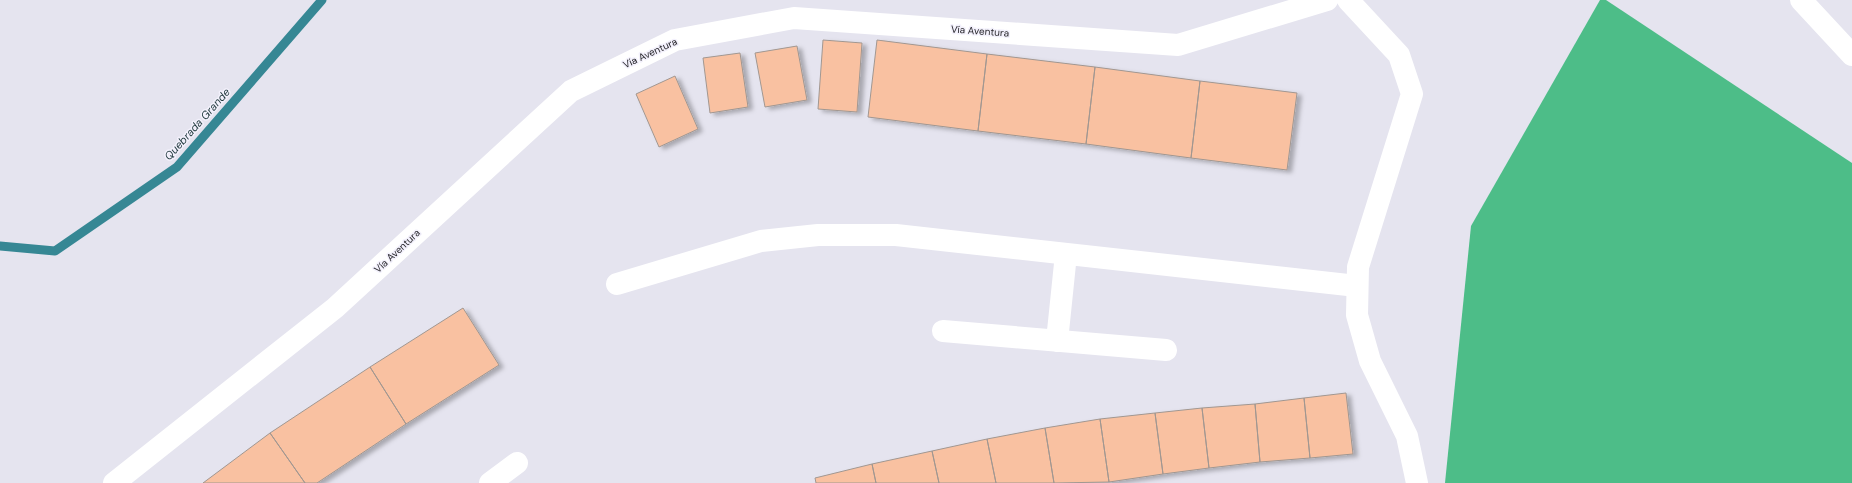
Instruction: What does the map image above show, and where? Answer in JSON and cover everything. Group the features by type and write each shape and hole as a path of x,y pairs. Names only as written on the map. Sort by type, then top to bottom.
{"street":[{"name":"Vía Aventura","path":"114,483 335,308 571,91 675,40 794,18 1178,45 1327,0"},
{"path":"1348,0 1399,55 1412,94 1358,267 1357,315 1370,361 1407,436 1418,483"},
{"path":"1801,0 1852,55"},
{"path":"617,284 761,241 818,235 896,236 1358,286"},
{"path":"1057,341 1066,254"},
{"path":"943,331 1166,350"},
{"path":"490,483 517,464"}],"green space":[{"path":"1600,0 1606,0 1852,163 1852,483 1445,483 1471,226"}],"building":[{"path":"823,40 862,43 857,112 818,109"},
{"path":"877,40 987,54 978,131 868,117"},
{"path":"797,46 807,100 765,107 755,53"},
{"path":"740,53 748,107 710,113 703,58"},
{"path":"987,54 1095,67 1086,144 978,131"},
{"path":"1095,67 1200,81 1191,158 1086,144"},
{"path":"675,76 698,129 659,147 636,94"},
{"path":"1200,81 1297,93 1287,170 1191,158"},
{"path":"463,308 499,365 406,424 370,367"},
{"path":"370,367 406,424 317,483 305,483 270,433"},
{"path":"1346,393 1353,454 1310,458 1304,398"},
{"path":"1304,398 1310,458 1260,462 1255,404"},
{"path":"1255,404 1260,462 1209,468 1202,408"},
{"path":"1202,408 1209,468 1163,474 1155,413"},
{"path":"1155,413 1163,474 1109,482 1100,419"},
{"path":"1100,419 1109,482 1054,483 1045,428"},
{"path":"1045,428 1054,483 996,483 987,439"},
{"path":"270,433 305,483 203,483"},
{"path":"987,439 996,483 939,483 932,451"},
{"path":"932,451 939,483 876,483 872,464"},
{"path":"872,464 876,483 816,483 815,478"}],"waterway":[{"name":"Quebrada Grande","path":"0,246 55,251 177,167 322,0"}]}
